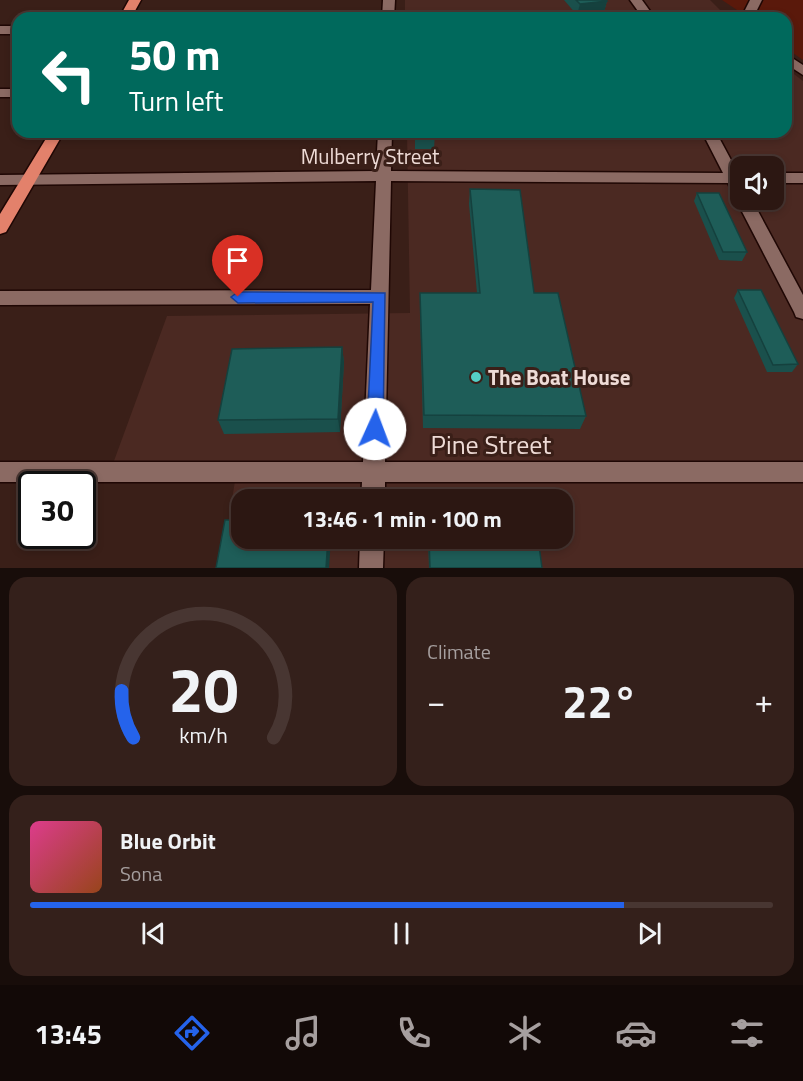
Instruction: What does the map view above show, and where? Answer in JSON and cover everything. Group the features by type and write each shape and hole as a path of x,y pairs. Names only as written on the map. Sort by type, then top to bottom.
{"highway":[{"path":"0,228 53,138"}],"street":[{"path":"373,489 385,138"},
{"path":"713,138 730,166"},
{"name":"Mulberry Street","path":"0,180 384,176 730,178"},
{"path":"784,178 803,178"},
{"path":"749,210 803,312"},
{"path":"0,298 380,297"},
{"name":"Pine Street","path":"0,472 803,472"},
{"path":"371,568 372,549"}],"shaded area":[{"path":"405,0 710,0 722,12 405,12"},
{"path":"722,0 803,0 803,60 792,52 792,12 740,12"},
{"path":"792,73 803,81 803,568 221,568 231,506 231,549 573,549 573,489 234,489 235,481 107,480 167,316 410,313 407,138 792,138"}],"building":[{"path":"576,0 606,0 607,1 580,4"},
{"path":"470,189 520,190 534,293 558,293 586,416 424,415 420,293 480,293"},
{"path":"697,193 719,193 747,252 723,252"},
{"path":"738,290 761,290 798,364 773,365"},
{"path":"342,347 338,419 218,420 232,349"},
{"path":"225,520 231,520 231,549 327,549 326,568 216,568"},
{"path":"429,549 539,549 542,568 430,568"}],"place":[{"name":"The Boat House","path":"476,377"}],"route":[{"path":"238,297 380,297 375,429"}]}
